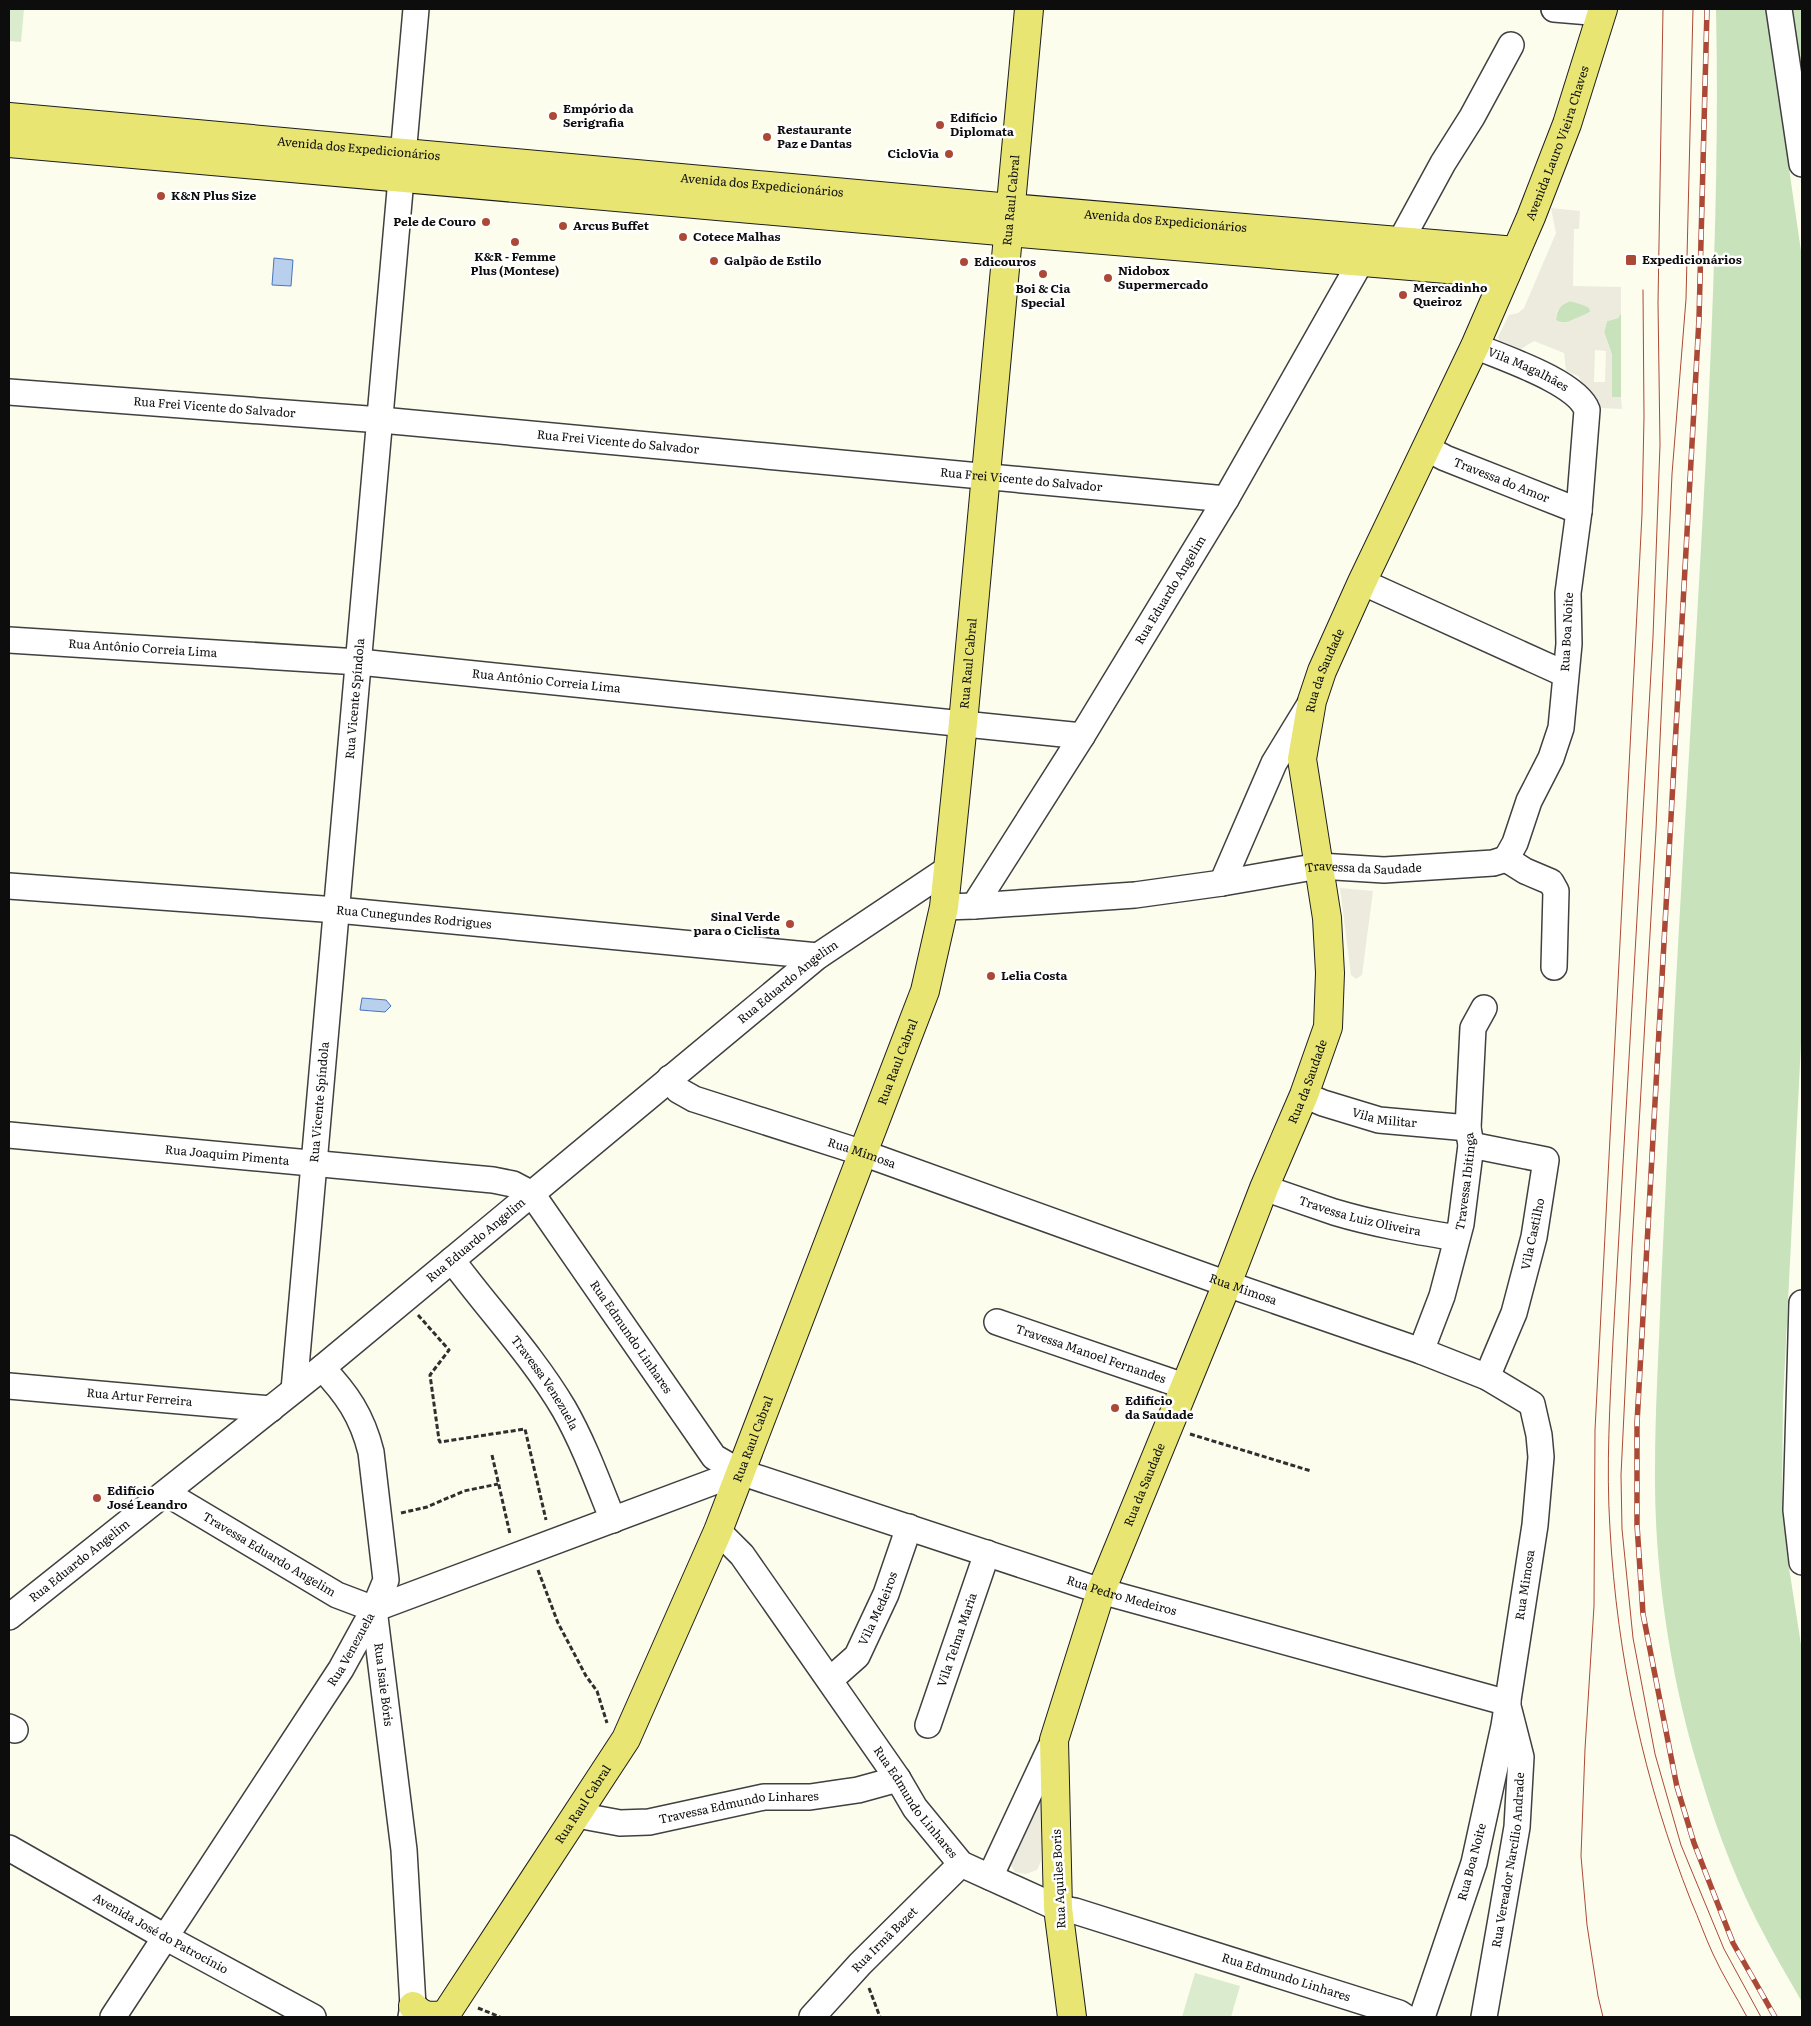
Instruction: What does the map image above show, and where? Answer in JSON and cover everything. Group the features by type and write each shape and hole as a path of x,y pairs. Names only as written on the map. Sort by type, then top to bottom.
{"main road":[{"name":"Rua Raul Cabral","path":"445,2016 626,1739 718,1531 925,991 944,907 963,723 1029,9"},
{"name":"Avenida Lauro Vieira Chaves","path":"1511,263 1567,124 1602,11"},
{"name":"Avenida dos Expedicionários","path":"9,117 404,152 1010,220"},
{"name":"Avenida dos Expedicionários","path":"9,143 402,179 1010,220 1511,263"},
{"name":"Avenida dos Expedicionários","path":"1361,251 1400,242 1511,263"},
{"name":"Rua da Saudade","path":"1054,1740 1101,1591 1227,1284 1264,1188 1304,1095 1328,1027 1330,974 1327,918 1302,759 1312,701 1322,671 1362,582 1475,346 1511,263"},
{"name":"Rua Aquiles Boris","path":"1054,1740 1058,1908 1072,2017"},
{"path":"412,2011 432,2016 445,2016"}],"street":[{"name":"Rua Vicente Spíndola","path":"294,1390 416,9"},
{"path":"1554,9 1602,11"},
{"path":"1779,9 1802,164"},
{"path":"1400,242 1511,45"},
{"name":"Rua Eduardo Angelim","path":"974,906 1082,736 1226,499 1361,251"},
{"name":"Vila Magalhães","path":"1475,346 1564,384 1579,396"},
{"name":"Rua Frei Vicente do Salvador","path":"9,392 381,420 986,475 1226,499"},
{"name":"Rua Boa Noite","path":"1506,859 1515,843 1529,801 1551,758 1561,728 1568,644 1568,593 1579,511 1587,410 1579,396"},
{"name":"Travessa do Amor","path":"1426,448 1445,458 1579,511"},
{"path":"1362,582 1566,674"},
{"name":"Rua Antônio Correia Lima","path":"9,640 359,662 1082,736"},
{"path":"1222,883 1274,763 1312,701"},
{"path":"1506,859 1525,871 1551,882 1555,886 1554,967"},
{"name":"Travessa da Saudade","path":"974,906 1135,895 1222,883 1319,866 1384,870 1493,863 1506,859"},
{"name":"Rua Eduardo Angelim","path":"9,1617 322,1368 818,956 948,869"},
{"name":"Rua Cunegundes Rodrigues","path":"9,886 337,910 818,956"},
{"path":"944,907 974,906"},
{"name":"Travessa Ibitinga","path":"1421,1350 1442,1296 1460,1224 1470,1136 1473,1028 1484,1008"},
{"name":"Rua Mimosa","path":"670,1078 678,1090 694,1099 863,1152 1227,1284 1421,1350 1487,1377 1532,1404 1539,1435 1541,1457 1535,1525 1508,1703"},
{"name":"Vila Militar","path":"1304,1095 1323,1103 1379,1120 1470,1136"},
{"name":"Rua Joaquim Pimenta","path":"9,1135 493,1180 513,1184 532,1194"},
{"name":"Vila Castilho","path":"1470,1136 1546,1160 1534,1237 1514,1313 1487,1377"},
{"name":"Travessa Luiz Oliveira","path":"1264,1188 1349,1216 1414,1231 1456,1238"},
{"name":"Rua Edmundo Linhares","path":"532,1194 714,1457 740,1472"},
{"name":"Travessa Venezuela","path":"452,1260 534,1364 564,1409 613,1520"},
{"path":"1802,1303 1796,1510 1802,1562"},
{"name":"Travessa Manoel Fernandes","path":"997,1322 1184,1386"},
{"name":"Rua Isaie Bóris","path":"322,1368 343,1390 366,1431 371,1452 386,1580 374,1609 404,1850 412,2011"},
{"name":"Rua Artur Ferreira","path":"9,1386 271,1409"},
{"name":"Rua Venezuela","path":"113,2017 340,1669 374,1609 740,1472"},
{"name":"Rua Pedro Medeiros","path":"740,1472 1101,1591 1508,1703"},
{"name":"Travessa Eduardo Angelim","path":"166,1493 337,1595 374,1609"},
{"name":"Vila Medeiros","path":"830,1680 857,1656 886,1594 909,1527"},
{"name":"Rua Edmundo Linhares","path":"718,1531 742,1555 898,1779 915,1808 961,1864 1058,1908 1075,1911 1399,2013 1405,2017"},
{"name":"Vila Telma Maria","path":"928,1725 987,1553"},
{"name":"Rua Boa Noite","path":"1422,2017 1474,1864 1495,1772 1508,1703"},
{"name":"Rua Vereador Narcílio Andrade","path":"1484,2017 1517,1827 1521,1756 1508,1703"},
{"name":"Rua da Saudade","path":"990,1876 1054,1740"},
{"name":"Travessa Edmundo Linhares","path":"577,1815 620,1823 649,1822 764,1797 819,1796 858,1790 898,1779"},
{"name":"Avenida José do Patrocínio","path":"9,1848 165,1937 314,2017"},
{"name":"Rua Irmã Bazet","path":"812,2017 860,1964 961,1864"}],"path":[{"path":"405,1300 448,1350 430,1375 438,1440 440,1442 525,1429 533,1550"},
{"path":"1168,1427 1311,1471"},
{"path":"492,1455 498,1484 533,1550 558,1623 586,1676 597,1691 616,1755"},
{"path":"379,1517 427,1507 464,1491 498,1484"},
{"path":"860,1964 880,2017"}],"green space":[{"path":"9,9 24,9 21,42 9,41"},
{"path":"1716,9 1766,9 1802,258 1802,1024 1783,1401 1782,1495 1787,1555 1802,1651 1802,2002 1775,1956 1737,1879 1720,1836 1699,1771 1672,1660 1661,1584 1655,1507 1656,1401 1667,1166 1710,364 1716,161"},
{"path":"1787,9 1802,9 1802,109"},
{"path":"1570,301 1590,308 1590,312 1578,319 1564,323 1556,320 1560,308"},
{"path":"1621,313 1621,397 1612,397 1612,355 1604,332 1607,321 1618,318"},
{"path":"1195,1973 1240,1986 1231,2017 1182,2017"}],"shaded area":[{"path":"1551,208 1580,211 1579,229 1574,229 1573,286 1621,287 1621,313 1618,318 1607,321 1604,332 1612,355 1612,397 1621,397 1622,409 1602,408 1594,401 1578,376 1566,371 1564,353 1534,341 1516,352 1501,345 1498,337 1509,315 1518,313 1524,308 1556,233","holes":["1570,301 1586,306 1590,312 1565,323 1560,323 1556,320 1557,311 1562,305","1595,350 1606,351 1605,382 1594,382"]},
{"path":"1340,888 1373,891 1362,975 1356,979 1351,975"},
{"path":"1038,1798 1042,1799 1041,1861 1037,1870 1026,1874 1015,1872 1009,1862"}],"water":[{"path":"274,258 293,260 291,286 272,285"},
{"path":"362,998 386,1000 391,1006 385,1012 360,1010"}],"tram line":[{"path":"1663,9 1658,303 1660,445 1653,637 1611,1387 1608,1458 1610,1529 1619,1624 1626,1672 1647,1765 1674,1856 1691,1901 1717,1962 1747,2017"},
{"path":"1693,9 1686,299 1672,474 1656,830 1621,1475 1622,1529 1633,1638 1655,1754 1681,1845 1724,1949 1761,2017"},
{"path":"1603,2017 1587,1925 1581,1856 1585,1749 1594,1606 1595,1430 1642,514 1644,417 1643,290"}],"railway":[{"path":"1707,9 1699,319 1637,1423 1637,1525 1643,1614 1677,1787 1694,1843 1733,1943 1775,2017"}],"place":[{"name":"Empório da Serigrafia","path":"553,116"},
{"name":"Edifício Diplomata","path":"940,125"},
{"name":"Restaurante Paz e Dantas","path":"767,137"},
{"name":"CicloVia","path":"949,154"},
{"name":"K&N Plus Size","path":"161,196"},
{"name":"Pele de Couro","path":"486,222"},
{"name":"Arcus Buffet","path":"563,226"},
{"name":"Cotece Malhas","path":"683,237"},
{"name":"K&R - Femme Plus (Montese)","path":"515,242"},
{"name":"Expedicionários","path":"1631,260"},
{"name":"Galpão de Estilo","path":"714,261"},
{"name":"Edicouros","path":"964,262"},
{"name":"Boi & Cia Special","path":"1043,274"},
{"name":"Nidobox Supermercado","path":"1108,278"},
{"name":"Mercadinho Queiroz","path":"1403,295"},
{"name":"Sinal Verde para o Ciclista","path":"790,924"},
{"name":"Lelia Costa","path":"991,976"},
{"name":"Edifício da Saudade","path":"1115,1408"},
{"name":"Edifício José Leandro","path":"97,1498"}]}
